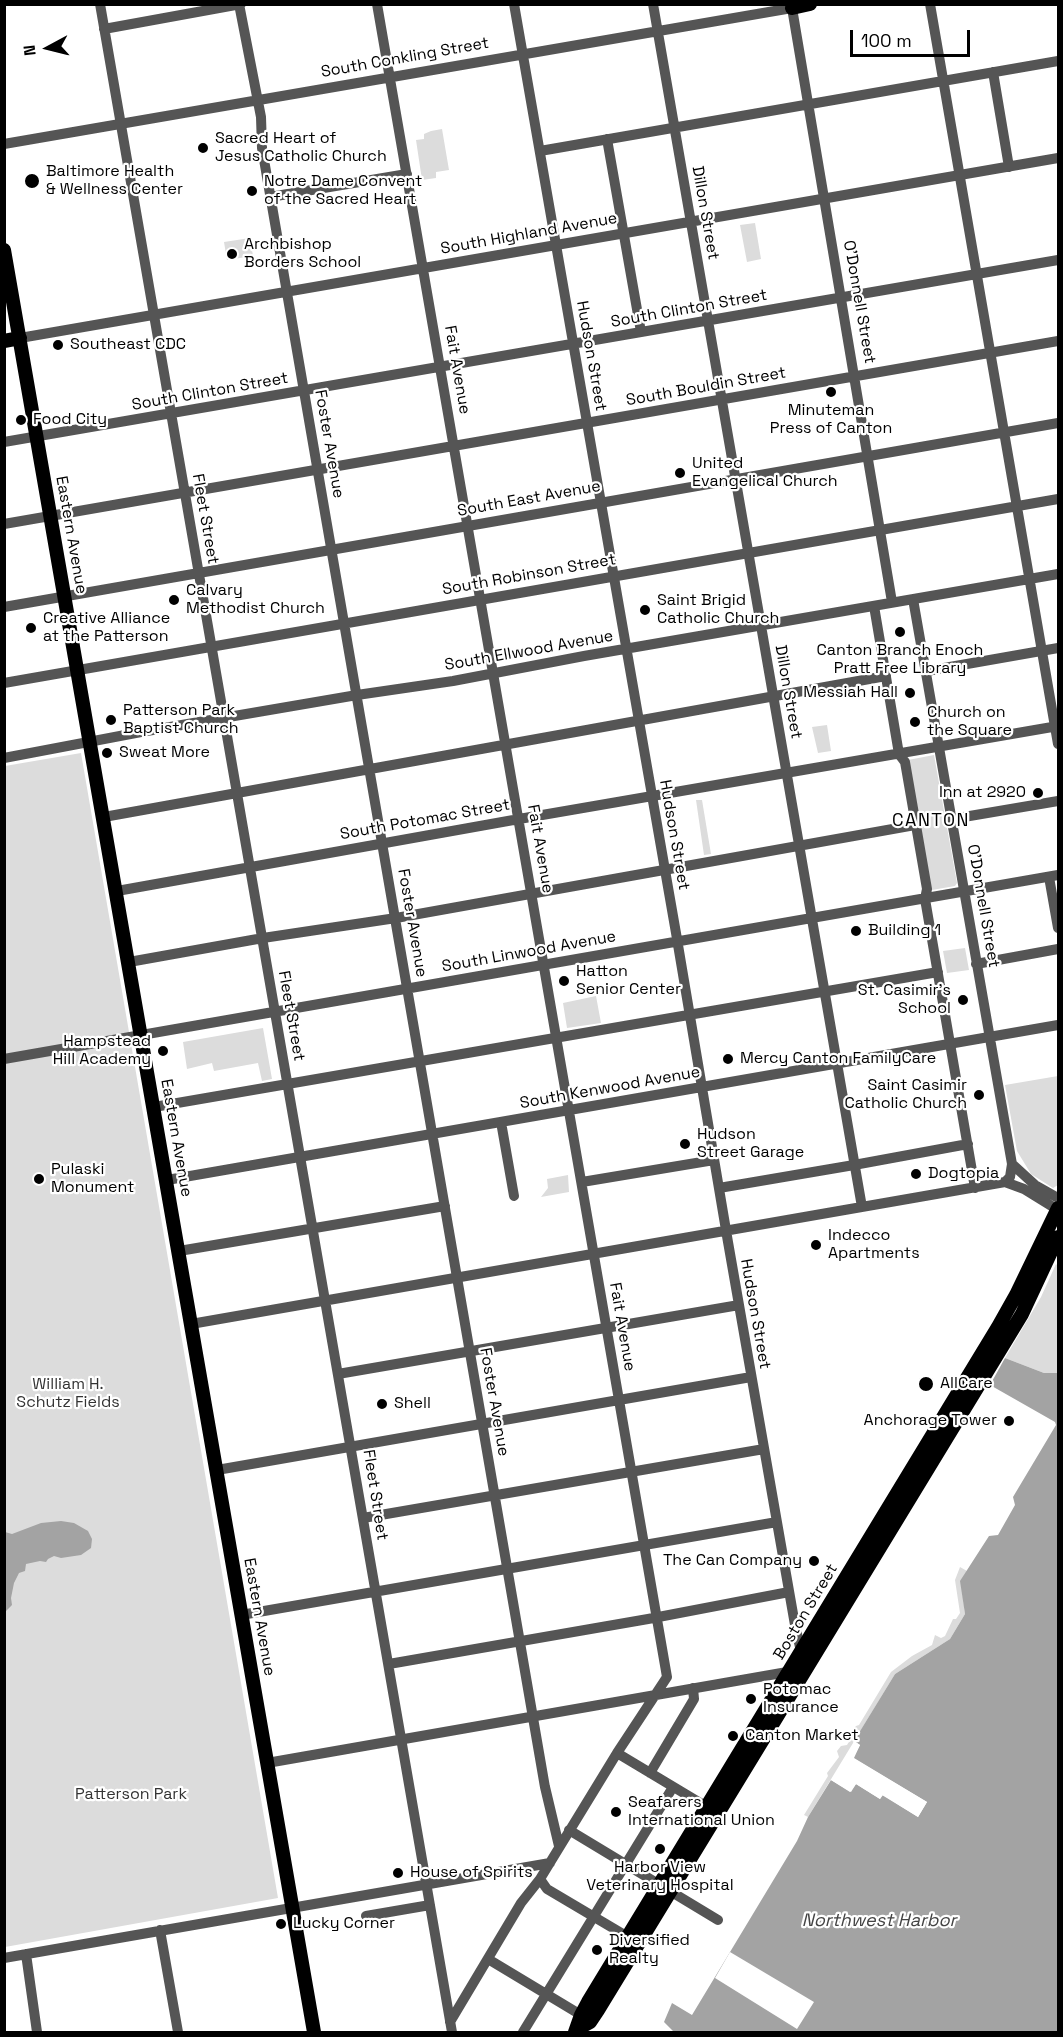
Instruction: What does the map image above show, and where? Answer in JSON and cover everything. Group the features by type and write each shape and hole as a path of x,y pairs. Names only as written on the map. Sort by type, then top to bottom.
{"main road":[{"name":"South Conkling Street","path":"792,6 810,4"},
{"name":"Eastern Avenue","path":"4,250 314,2032"},
{"name":"South Highland Avenue","path":"4,341 20,338"},
{"name":"Boston Street","path":"576,2031 588,2023 712,1811 789,1672 1007,1311 1058,1209"},
{"name":"Boston Street","path":"712,1811 739,1786 806,1670 1022,1314 1059,1237"},
{"name":"Boston Street","path":"588,2023 628,1937 665,1888"}],"street":[{"name":"Fleet Street","path":"100,4 451,2027"},
{"name":"Fait Avenue","path":"377,4 668,1677 617,1753 540,1879 521,1903 451,2027"},
{"name":"Hudson Street","path":"514,4 690,1015 750,1378 789,1592 806,1670"},
{"name":"Dillon Street","path":"653,4 862,1207"},
{"path":"930,4 1059,744"},
{"path":"104,29 240,5"},
{"name":"Foster Avenue","path":"240,5 261,117 262,148 270,197 419,1061 545,1787 559,1846"},
{"name":"South Conkling Street","path":"4,144 658,32 792,6"},
{"name":"O'Donnell Street","path":"792,6 892,602"},
{"path":"540,151 1059,61"},
{"path":"993,72 1009,167"},
{"path":"607,140 641,332"},
{"name":"South Highland Avenue","path":"20,338 1059,158"},
{"path":"270,197 407,174"},
{"name":"South Clinton Street","path":"4,442 1059,260"},
{"name":"South Bouldin Street","path":"4,524 1059,341"},
{"name":"South East Avenue","path":"4,607 1059,423"},
{"name":"South Robinson Street","path":"4,683 1059,499"},
{"name":"South Ellwood Avenue","path":"4,758 1059,574"},
{"name":"O'Donnell Street","path":"913,599 1012,1164"},
{"path":"874,606 899,754 905,762 927,889 925,899 975,1188"},
{"path":"927,671 1059,648"},
{"path":"104,817 886,676"},
{"name":"South Potomac Street","path":"117,891 1057,726"},
{"path":"952,819 1059,801"},
{"path":"129,962 263,938 396,918 915,825"},
{"path":"1054,876 1059,928"},
{"name":"South Linwood Avenue","path":"4,1059 1054,876"},
{"path":"976,964 1059,950"},
{"path":"154,1107 938,972"},
{"name":"South Kenwood Avenue","path":"166,1180 1059,1025"},
{"path":"501,1122 514,1196"},
{"path":"718,1188 855,1166 968,1144"},
{"path":"582,1182 714,1160"},
{"path":"1005,1182 1010,1176 1012,1164"},
{"path":"1012,1164 1027,1179 1059,1198"},
{"path":"191,1324 1005,1182 1024,1189 1058,1209"},
{"path":"179,1251 445,1206"},
{"path":"338,1374 739,1305"},
{"path":"216,1470 750,1378"},
{"path":"363,1518 764,1449"},
{"path":"242,1615 777,1522"},
{"path":"389,1664 789,1592"},
{"path":"267,1763 655,1694 806,1670"},
{"path":"650,1773 694,1699 693,1688"},
{"path":"617,1753 712,1811"},
{"path":"523,2032 673,1787"},
{"path":"569,1830 718,1920"},
{"path":"4,1958 550,1863"},
{"path":"540,1879 547,1889 628,1937"},
{"path":"366,1916 430,1905"},
{"path":"160,1930 178,2032"},
{"path":"26,1954 37,2032"},
{"path":"488,1959 588,2023"}],"green space":[{"path":"442,129 449,170 436,172 436,178 422,180 416,140 424,139 424,134 431,131"},
{"path":"755,223 761,259 747,262 740,225"},
{"path":"250,238 253,256 227,260 224,242"},
{"path":"827,725 831,751 818,753 812,727"},
{"name":"Patterson Park","path":"81,753 278,1898 5,1947 5,766"},
{"path":"934,755 957,883 955,886 932,890 928,888 908,760"},
{"path":"696,800 702,800 711,854 704,855"},
{"path":"965,948 969,970 947,973 943,951"},
{"path":"596,996 601,1023 567,1028 563,1003"},
{"path":"263,1028 272,1079 262,1081 258,1063 214,1071 212,1063 187,1069 183,1042"},
{"path":"1058,1076 1058,1185 1053,1188 1031,1174 1017,1151 1005,1085"},
{"path":"568,1175 569,1192 541,1197 548,1188 547,1179"},
{"path":"1056,1264 1058,1266 1058,1370 1057,1373 1044,1373 1005,1358 1041,1297"},
{"path":"960,1567 967,1571 961,1581 965,1614 950,1639 895,1674 808,1817 804,1815 828,1776 827,1773 839,1757 837,1751 841,1746 847,1745 853,1735 852,1732 859,1725 891,1672 912,1656 932,1645 935,1635 941,1638 945,1636 953,1619 956,1619 960,1613 955,1580"}],"water":[{"name":"Northwest Harbor","path":"1005,1358 1044,1373 1057,1373 1058,1370 1058,2032 674,2032 664,2022 672,2003 692,2015 831,1780 850,1792 856,1784 880,1799 882,1795 918,1817 927,1802 853,1758 860,1745 854,1741 895,1674 950,1639 965,1614 960,1581 989,1536 998,1535 1015,1505 1013,1497 1056,1425 1055,1422 990,1385"},
{"path":"61,1521 74,1523 88,1531 92,1539 91,1548 81,1555 61,1558 54,1556 46,1562 26,1564 25,1571 19,1573 14,1583 12,1605 5,1612 5,1532 12,1534 41,1523"}],"pier":[{"path":"854,1741 860,1745 854,1758 927,1802 918,1817 883,1795 880,1799 856,1784 851,1792 831,1780 833,1778 850,1788 857,1781 879,1795 884,1792 917,1813 923,1803 851,1760 850,1756 856,1746 853,1744"},
{"path":"730,1952 814,2002 797,2029 715,1978"}],"place":[{"name":"Sacred Heart of Jesus Catholic Church","path":"203,148"},
{"name":"Baltimore Health & Wellness Center","path":"32,181"},
{"name":"Notre Dame Convent of the Sacred Heart","path":"252,191"},
{"name":"Archbishop Borders School","path":"232,254"},
{"name":"Southeast CDC","path":"58,345"},
{"name":"Minuteman Press of Canton","path":"831,392"},
{"name":"Food City","path":"21,420"},
{"name":"United Evangelical Church","path":"680,473"},
{"name":"Calvary Methodist Church","path":"174,600"},
{"name":"Saint Brigid Catholic Church","path":"645,610"},
{"name":"Creative Alliance at the Patterson","path":"31,628"},
{"name":"Canton Branch Enoch Pratt Free Library","path":"900,632"},
{"name":"Messiah Hall","path":"910,693"},
{"name":"Patterson Park Baptist Church","path":"111,720"},
{"name":"Church on the Square","path":"915,722"},
{"name":"Sweat More","path":"107,753"},
{"name":"Inn at 2920","path":"1038,793"},
{"name":"Building 1","path":"856,931"},
{"name":"Hatton Senior Center","path":"564,981"},
{"name":"St. Casimir's School","path":"963,1000"},
{"name":"Hampstead Hill Academy","path":"163,1051"},
{"name":"Mercy Canton FamilyCare","path":"728,1059"},
{"name":"Saint Casimir Catholic Church","path":"979,1095"},
{"name":"Hudson Street Garage","path":"685,1144"},
{"name":"Dogtopia","path":"916,1174"},
{"name":"Pulaski Monument","path":"39,1179"},
{"name":"Indecco Apartments","path":"816,1245"},
{"name":"AllCare","path":"926,1384"},
{"name":"Shell","path":"382,1404"},
{"name":"Anchorage Tower","path":"1009,1421"},
{"name":"The Can Company","path":"814,1561"},
{"name":"Potomac Insurance","path":"751,1699"},
{"name":"Canton Market","path":"733,1736"},
{"name":"Seafarers International Union","path":"616,1812"},
{"name":"Harbor View Veterinary Hospital","path":"660,1849"},
{"name":"House of Spirits","path":"398,1873"},
{"name":"Lucky Corner","path":"281,1924"},
{"name":"Diversified Realty","path":"597,1950"}],"district":[{"name":"CANTON","path":"931,821"}],"park label":[{"name":"William H. Schutz Fields","path":"68,1394"}]}
